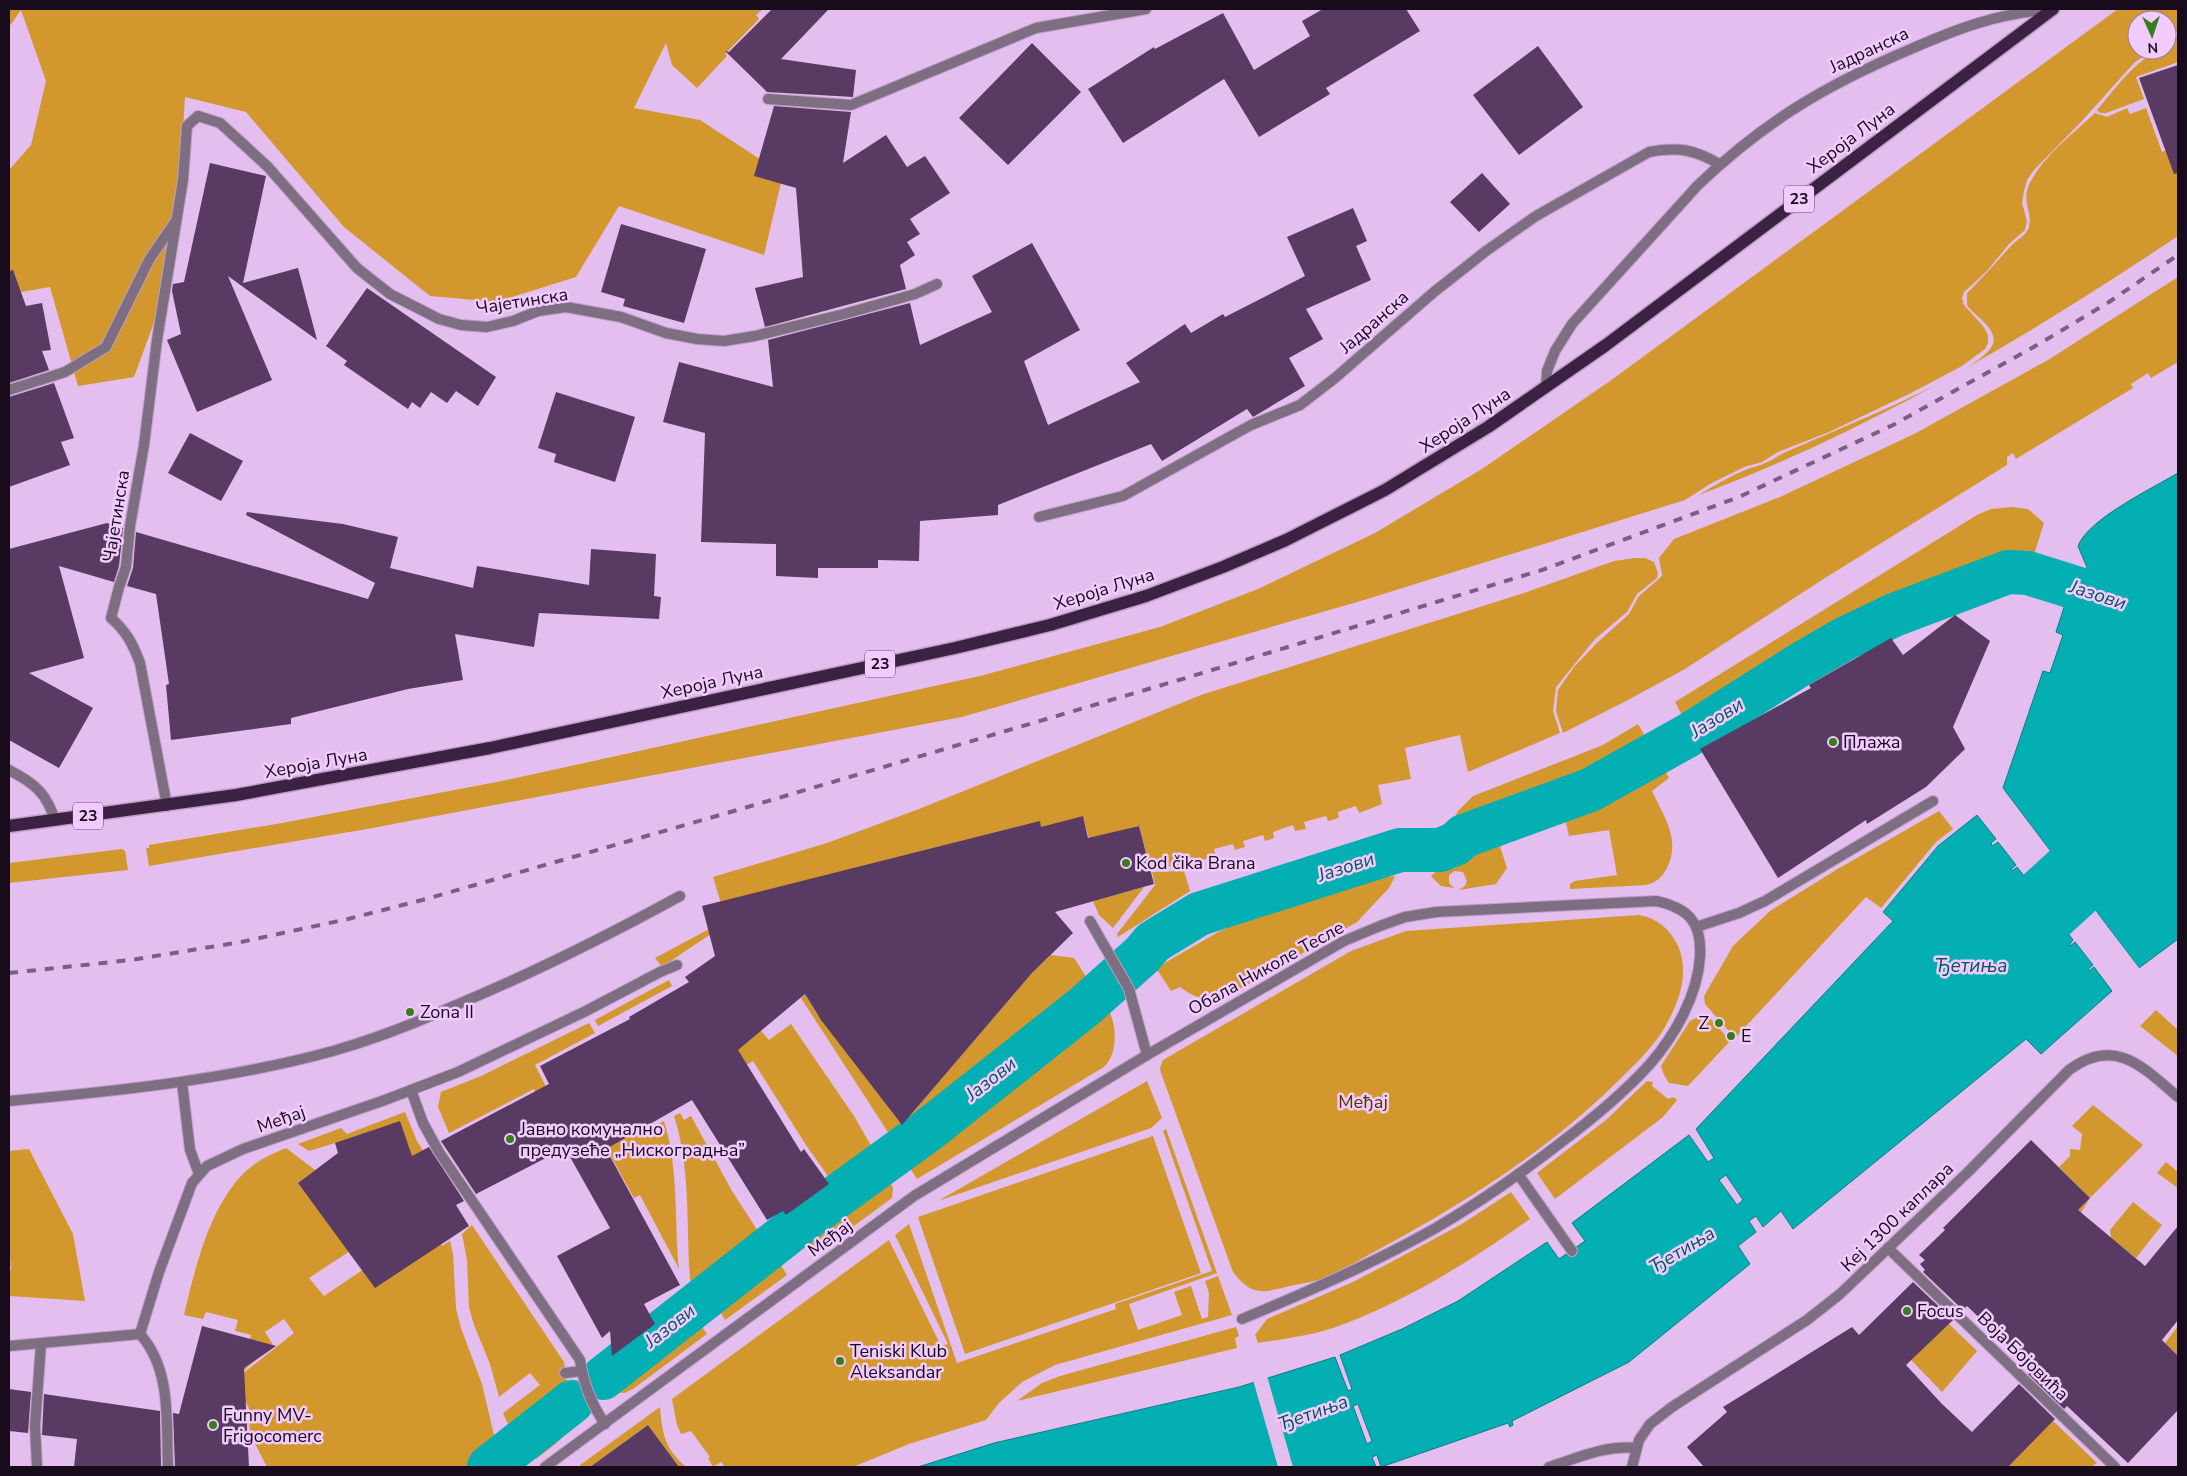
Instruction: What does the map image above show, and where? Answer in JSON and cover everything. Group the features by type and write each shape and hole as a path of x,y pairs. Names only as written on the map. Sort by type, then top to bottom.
{"main road":[{"name":"Хероја Луна","path":"9,826 167,806 309,783 420,762 955,648 1050,625 1146,596 1286,540 1341,514 1426,467 1546,388 2053,9"}],"street":[{"path":"768,99 851,106 1036,28 1146,9"},
{"name":"Јадранска","path":"1546,388 1547,371 1555,351 1572,324 1676,207 1719,164 1785,113 1854,73 1972,24 2018,12 2053,9"},
{"name":"Чајетинска","path":"167,806 140,663 132,641 123,628 111,618 126,567 130,526 144,445 157,340 183,180 186,126 198,116 220,123 268,167 357,268 390,294 439,319 461,325 487,327 513,321 538,311 566,307 621,317 666,333 697,340 724,342 835,316 914,294 937,284"},
{"name":"Јадранска","path":"1039,518 1123,496 1251,425 1300,405 1335,378 1434,292 1486,251 1536,216 1649,152 1667,149 1688,150 1705,156 1719,164"},
{"name":"Чајетинска","path":"9,390 65,372 106,348 149,260 177,219"},
{"path":"9,770 28,780 39,790 51,806 55,821"},
{"path":"1242,1319 1317,1288 1434,1229 1487,1196 1580,1128 1649,1064 1661,1050 1683,1013 1698,972 1700,946 1696,927 1738,913 1765,901 1933,801"},
{"path":"9,1101 182,1082 233,1074 334,1051 406,1027 568,956 680,896"},
{"name":"Обала Николе Тесле","path":"1147,1055 1344,941 1405,917 1436,912 1644,901 1671,905 1683,911 1691,918 1696,927"},
{"path":"1090,921 1130,990 1147,1055"},
{"name":"Међај","path":"140,1334 175,1225 192,1183 199,1174 214,1162 243,1148 458,1072 517,1045 677,965"},
{"name":"Међај","path":"545,1467 914,1196 1147,1055"},
{"name":"Кеј 1300 каплара","path":"1632,1467 1636,1448 1644,1432 1658,1418 1807,1320 1840,1294 1968,1172 2069,1070 2081,1061 2100,1055 2138,1063 2178,1097"},
{"path":"182,1082 190,1150 195,1168 199,1174"},
{"path":"411,1090 423,1123 435,1145 580,1360 581,1371 598,1414 605,1424"},
{"path":"1518,1174 1572,1250"},
{"name":"Воја Бојовића","path":"1888,1248 2115,1467"},
{"path":"9,1346 140,1334 152,1349 164,1386 168,1467"},
{"path":"37,1467 35,1426 41,1344"},
{"path":"565,1374 581,1371"},
{"path":"1549,1467 1606,1449 1636,1448"}],"green space":[{"path":"9,9 763,9 756,15 759,19 725,54 727,56 697,88 672,65 666,43 634,108 700,120 783,174 764,255 619,206 576,277 496,302 430,296 344,227 246,112 185,97 178,213 166,290 134,377 78,386 50,287 9,294 9,170 31,145 46,81 21,10 9,27"},
{"path":"2118,9 2178,9 2177,32 2177,10 2127,10 2127,60 2138,60 2034,170 2027,180 2022,203 2027,221 2025,230 2009,244 1986,272 1964,292 1962,298 1964,305 1983,326 1988,335 1988,343 1985,349 1962,366 1911,393 1829,432 1778,452 1762,462 1744,467 1710,484 1685,500 1364,600 962,717 367,829 149,866 146,848 149,848 149,845 282,823 507,780 980,676 1160,627 1258,589 1375,533 1482,469 1610,381"},
{"path":"2177,36 2178,62 2136,77 2144,99 2106,113 2100,113 2097,110 2129,73 2144,60 2177,60"},
{"path":"2127,108 2130,114 2146,108 2162,152 2178,146 2178,236 2064,310 1964,369 1982,357 1993,344 1994,338 1985,323 1967,305 1967,293 2028,230 2030,221 2026,199 2028,187 2038,170 2061,144 2095,113 2107,117"},
{"path":"2178,277 2178,362 2151,378 2148,373 2131,384 2133,388 2016,459 2013,453 2007,457 2007,465 1825,578 1685,669 1563,733 1556,711 1558,690 1574,667 1629,614 1639,596 1660,578 1662,575 1659,558 1674,539 1780,497 1916,433 2048,360"},
{"path":"1927,389 1825,442 1699,495 1747,469 1758,466"},
{"path":"2012,507 2028,509 2044,523 2032,561 2014,557 1991,563 1928,586 1848,621 1686,723 1675,702 1977,515 1991,509"},
{"path":"1645,558 1654,562 1658,573 1657,578 1637,594 1627,612 1595,639 1556,687 1553,711 1560,733 1468,772 1460,735 1405,748 1411,779 1378,785 1382,804 1359,813 1356,806 1338,812 1339,818 1328,821 1326,816 1304,822 1306,829 1295,831 1293,825 1273,832 1274,838 1265,841 1263,835 1243,841 1245,847 1235,850 1233,844 1214,849 1216,856 1183,866 1150,867 1139,826 1089,839 1083,816 727,923 662,967 655,958 726,920 713,877 827,843 919,809 1201,695 1524,593 1614,561"},
{"path":"1909,625 1853,653 1700,746 1697,742 1826,661 1881,635"},
{"path":"1638,724 1650,745 1565,790 1485,819 1448,830 1458,811 1473,796 1603,745"},
{"path":"1661,764 1669,778 1652,791 1666,819 1672,838 1672,847 1667,868 1661,877 1653,883 1570,889 1570,884 1575,881 1617,875 1609,830 1569,836 1565,819 1499,843 1507,868 1496,884 1459,890 1465,886 1467,881 1463,872 1455,871 1449,875 1449,883 1454,888 1441,886 1431,876 1443,866 1447,857 1469,846 1597,800"},
{"path":"1939,811 1953,829 1936,842 1881,908 1866,897 1735,1038 1705,1004 1704,996 1733,946 1770,911 1836,870"},
{"path":"122,849 125,851 128,870 9,883 9,863"},
{"path":"1184,871 1190,891 1118,937 1117,934 1155,885 1152,872"},
{"path":"1395,876 1389,888 1357,922 1224,998 1212,1000 1201,998 1190,994 1180,987 1171,991 1156,968 1220,931 1265,913 1375,878"},
{"path":"1144,887 1113,928 1099,915 1093,901"},
{"name":"Међај","path":"1646,916 1662,925 1675,940 1682,957 1683,979 1680,991 1673,1012 1657,1039 1646,1053 1588,1109 1533,1153 1475,1193 1414,1230 1341,1270 1315,1281 1268,1291 1252,1289 1238,1279 1233,1272 1161,1073 1160,1068 1163,1060 1351,951 1406,931"},
{"path":"1051,955 1074,958 1093,987 895,1143 801,998 805,994 817,1014 902,1125 1032,973"},
{"path":"669,980 672,986 598,1026 595,1020"},
{"path":"1106,1005 1110,1012 1115,1037 1112,1053 1104,1067 917,1179 905,1160"},
{"path":"2156,1010 2178,1030 2178,1056 2140,1026"},
{"path":"1698,1017 1711,1019 1730,1041 1688,1086 1669,1083 1661,1066 1690,1021"},
{"path":"589,1023 595,1033 535,1065 577,1148 635,1118 643,1132 664,1121 669,1139 674,1176 679,1269 640,1195 634,1198 604,1144 577,1159 566,1150 534,1089 449,1133 438,1107 441,1092 481,1076"},
{"path":"791,1024 854,1116 877,1156 835,1186 806,1145 753,1061 715,1083 698,1056 758,1027 769,1040"},
{"path":"1147,1081 1162,1118 1151,1128 938,1201"},
{"path":"1647,1081 1653,1082 1652,1086 1668,1099 1673,1097 1677,1100 1663,1117 1555,1199 1537,1173 1606,1120"},
{"path":"2093,1105 2143,1145 2090,1198 2059,1167 2070,1156 2070,1149 2080,1150 2082,1134 2072,1126"},
{"path":"405,1112 417,1141 439,1176 426,1221 442,1246 450,1241 453,1254 456,1308 461,1328 482,1384 497,1448 474,1467 267,1467 250,1434 249,1408 238,1388 241,1375 294,1333 284,1319 265,1332 273,1345 242,1372 251,1335 235,1331 238,1320 206,1312 203,1319 184,1315 193,1277 213,1219 233,1185 246,1171 270,1155 286,1148 315,1170 298,1183 350,1251 309,1278 324,1296 364,1269 366,1162 335,1143 309,1151 298,1144 341,1128 347,1134"},
{"path":"680,1113 684,1120 691,1116 732,1191 763,1239 695,1294 690,1279 687,1197 683,1156 674,1116"},
{"name":"Teniski Klub Aleksandar","path":"1166,1129 1217,1273 1129,1304 1138,1330 1182,1315 1174,1292 1191,1286 1202,1319 1208,1317 1209,1293 1205,1281 1218,1276 1232,1315 1055,1365 1022,1382 999,1403 986,1420 909,1444 853,1467 725,1467 721,1462 713,1467 708,1458 710,1457 691,1431 681,1434 677,1425 672,1399 889,1240 941,1346 948,1344 895,1235 909,1224 957,1363 1116,1309 1115,1304 1212,1271 1163,1131"},
{"path":"1153,1136 1201,1273 965,1354 918,1217"},
{"path":"29,1149 73,1234 85,1301 9,1296 9,1271 11,1270 9,1241 9,1151"},
{"path":"2166,1162 2178,1172 2178,1188 2157,1173"},
{"path":"886,1173 893,1188 892,1198 820,1251 810,1249 799,1235"},
{"path":"1511,1192 1530,1219 1460,1266 1410,1294 1333,1328 1258,1343 1255,1335 1267,1319 1353,1282 1462,1224"},
{"path":"2090,1198 2065,1239 2051,1237"},
{"path":"2133,1202 2162,1225 2136,1258 2111,1238 2110,1230"},
{"path":"472,1225 564,1362 568,1391 513,1435 503,1413 540,1385 530,1373 499,1397 490,1364 474,1325 469,1307 467,1260 462,1234"},
{"path":"774,1254 787,1275 725,1320 715,1302"},
{"path":"695,1317 707,1334 633,1389 624,1393 611,1392 607,1384"},
{"path":"1949,1324 1977,1351 1942,1392 1889,1337"},
{"path":"2178,1326 2178,1356 2165,1343"},
{"path":"1236,1327 1239,1336 1235,1338 1237,1348 1017,1401 1042,1383 1060,1376"},
{"path":"660,1407 662,1425 669,1447 686,1467 679,1467 648,1425 590,1467 581,1467 580,1465"},
{"path":"574,1414 565,1434 548,1450 536,1459 526,1451"},
{"path":"2053,1421 2097,1463 2091,1467 2008,1467"}],"water":[{"path":"2178,473 2178,939 2139,968 2003,788 2043,671 2050,673 2063,635 2056,632 2067,598 2063,593 2067,581 2088,570 2078,546 2094,525 2107,515"},
{"path":"1977,815 1996,839 1991,843 1992,846 1998,842 2016,865 2011,869 2012,871 2017,867 2035,890 2030,895 2036,892 2054,915 2049,919 2051,921 2056,917 2073,940 2069,945 2075,942 2093,965 2088,969 2089,971 2094,967 2112,991 2041,1054 2026,1039 1793,1229 1781,1211 1763,1227 1756,1216 1749,1221 1756,1232 1738,1246 1750,1264 1629,1362 1512,1421 1513,1425 1510,1427 1508,1423 1381,1467 1377,1455 1372,1457 1376,1467 918,1467 994,1443 1239,1387 1335,1357 1348,1391 1352,1389 1340,1355 1402,1329 1458,1301 1547,1242 1559,1259 1585,1241 1572,1223 1689,1135 1708,1162 1714,1158 1696,1129 1893,921 1883,912 1938,846","holes":["1726,1175 1743,1200 1737,1205 1719,1180","1358,1404 1372,1441 1367,1444 1353,1406"]}],"pier":[{"path":"2001,787 2139,968 2137,969 2001,790"},
{"path":"1267,1376 1293,1467 1278,1467 1253,1380"}],"building":[{"path":"772,9 829,9 781,59 856,70 853,97 767,92 725,51 729,52"},
{"path":"1323,9 1406,9 1420,31 1326,88 1330,94 1259,137 1224,79 1123,143 1088,89 1154,47 1155,49 1223,13 1254,70 1310,36 1302,21"},
{"path":"1032,43 1081,92 1008,165 959,118"},
{"path":"1538,46 1583,107 1519,155 1473,95"},
{"path":"2178,65 2178,173 2174,174 2139,78"},
{"path":"774,106 851,112 843,163 886,135 907,167 925,156 950,193 910,219 920,234 907,242 915,255 900,265 906,289 765,327 755,288 803,277 796,188 754,176"},
{"path":"210,163 266,176 243,283 298,268 317,340 228,276 272,380 197,412 167,340 181,334 172,291 173,284 184,282"},
{"path":"1482,173 1510,204 1479,232 1450,202"},
{"path":"1353,208 1367,241 1356,246 1371,280 1306,309 1323,339 1289,358 1305,386 1253,417 1247,409 1162,461 1151,444 998,505 998,515 920,521 919,561 878,560 878,568 818,568 818,578 776,576 776,544 701,542 705,433 663,422 679,362 773,387 768,340 910,303 920,345 992,312 972,276 1032,243 1080,330 1024,361 1048,425 1140,382 1126,363 1185,324 1191,333 1223,314 1225,317 1305,276 1287,237"},
{"path":"621,224 706,249 684,323 623,306 625,299 601,292"},
{"path":"13,270 26,306 42,303 51,350 42,351 49,370 9,383 9,271"},
{"path":"367,288 496,377 478,406 456,391 447,403 431,392 420,408 412,402 408,409 344,365 347,361 326,346"},
{"path":"54,383 74,438 61,442 70,465 9,487 9,397"},
{"path":"556,392 635,417 615,482 554,462 556,454 538,448"},
{"path":"190,433 243,461 221,501 168,473"},
{"path":"247,512 343,524 398,537 390,568 473,588 477,566 589,585 591,549 656,554 654,596 661,597 659,619 539,613 534,647 455,634 463,680 408,689 291,718 291,724 171,740 166,685 169,684 156,594 127,586 133,568 136,532 368,599 375,583 246,515"},
{"path":"107,523 123,528 119,566 114,582 59,566 84,658 29,673 93,708 59,768 9,740 9,549"},
{"name":"Плажа","path":"1955,615 1990,641 1953,727 1965,749 1926,787 1867,824 1866,820 1778,878 1700,749 1811,688 1809,685 1891,638 1903,655"},
{"path":"1083,816 1088,838 1139,826 1154,884 1055,912 1073,933 1032,973 902,1125 821,1020 805,994 738,1050 801,1152 804,1149 829,1184 786,1215 783,1211 767,1220 692,1100 606,1149 680,1285 644,1304 655,1324 612,1356 610,1331 602,1338 557,1256 610,1228 565,1148 476,1194 441,1141 549,1084 540,1066 630,1019 629,1017 689,982 685,977 715,956 702,906 1040,821 1041,827"},
{"path":"400,1121 412,1156 429,1147 464,1201 456,1205 469,1226 375,1288 298,1183 338,1153 335,1143"},
{"path":"2031,1140 2090,1198 2078,1210 2145,1266 2178,1226 2178,1320 2162,1340 2178,1356 2178,1410 2128,1463 2067,1406 2064,1409 2028,1374 2031,1371 2027,1367 2029,1365 1967,1306 1963,1310 1923,1272 1925,1270 1920,1264 1925,1260 1919,1255 1945,1230 1943,1228"},
{"path":"1913,1282 1953,1320 1906,1365 1942,1404 1972,1432 2019,1384 2055,1419 2008,1467 1704,1467 1687,1447 1727,1412 1723,1407 1852,1327 1859,1335"},
{"path":"202,1326 276,1346 244,1368 249,1467 175,1467 173,1413 179,1414"},
{"path":"9,1389 31,1392 28,1433 9,1431"},
{"path":"44,1394 160,1411 161,1467 74,1467 77,1439 42,1435"},
{"path":"648,1425 679,1467 590,1467"}],"waterway":[{"name":"Јазови","path":"603,1378 803,1221 927,1131 1085,1006 1142,955 1153,942 1199,914 1400,850 1440,850 1455,844 1464,836 1590,790 1687,736 1844,639 1894,615 2008,572 2028,573 2178,620"},
{"name":"Ђетиња","path":"1969,975 2178,785"},
{"name":"Јазови","path":"489,1467 572,1402"}],"railway":[{"path":"9,973 131,960 241,942 348,919 426,899 734,811 1179,680 1542,570 1739,497 1893,425 2039,344 2109,302 2178,255"}],"place":[{"name":"Плажа","path":"1833,742"},
{"name":"Kod čika Brana","path":"1126,863"},
{"name":"Zona II","path":"410,1012"},
{"name":"Z","path":"1719,1023"},
{"name":"E","path":"1731,1036"},
{"name":"Јавно комунално предузеће „Нискоградња”","path":"510,1139"},
{"name":"Focus","path":"1907,1311"},
{"name":"Teniski Klub Aleksandar","path":"840,1361"},
{"name":"Funny MV- Frigocomerc","path":"213,1425"}]}
